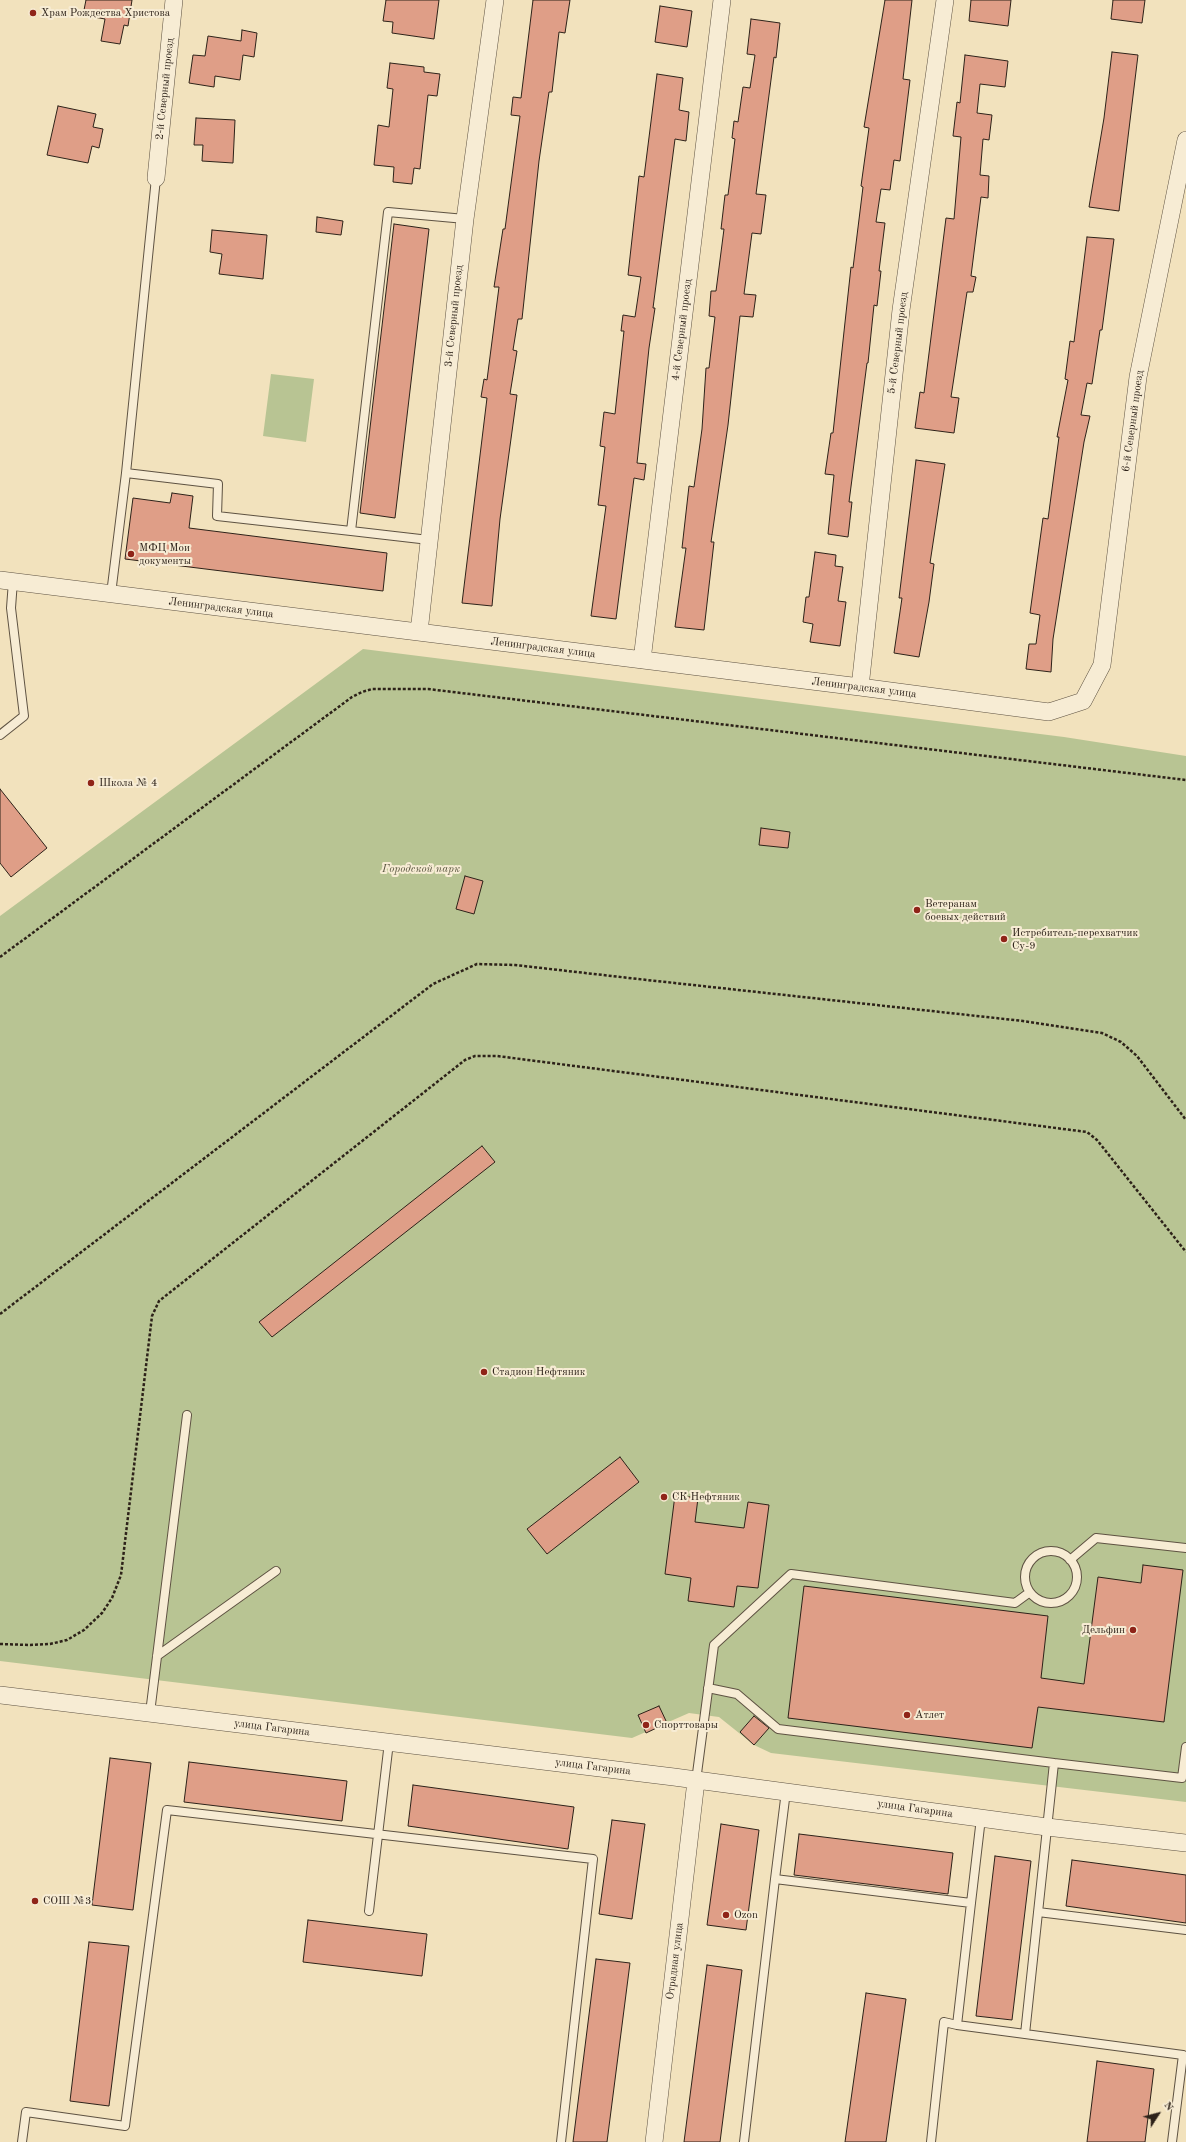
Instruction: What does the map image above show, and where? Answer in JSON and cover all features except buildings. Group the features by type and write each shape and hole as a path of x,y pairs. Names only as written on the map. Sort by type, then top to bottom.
{"street":[{"name":"2-й Северный проезд","path":"156,178 174,0"},
{"name":"3-й Северный проезд","path":"419,632 465,218 495,0"},
{"name":"4-й Северный проезд","path":"642,660 722,0"},
{"name":"5-й Северный проезд","path":"860,687 901,310 945,0"},
{"name":"6-й Северный проезд","path":"1083,701 1102,665 1138,377 1186,140"},
{"name":"Ленинградская улица","path":"6,580 1049,712 1083,701"},
{"name":"улица Гагарина","path":"0,1695 786,1791 1047,1827 1186,1843"},
{"name":"Отрадная улица","path":"654,2142 696,1781"}],"lane":[{"path":"111,594 126,473 156,178"},
{"path":"351,531 388,212 465,218"},
{"path":"126,473 218,484 217,516 429,540"},
{"path":"0,735 24,716 11,608 6,580"},
{"path":"150,1714 187,1415"},
{"path":"1070,1560 1096,1538 1186,1548"},
{"path":"1055,1552 1070,1560 1077,1575 1073,1591 1068,1597 1060,1602 1044,1602 1030,1592 1026,1584 1028,1567 1039,1555 1055,1552"},
{"path":"157,1656 276,1571"},
{"path":"696,1781 714,1645 791,1574 1015,1604 1030,1592"},
{"path":"708,1688 737,1694 778,1729 1182,1778 1186,1747"},
{"path":"369,1911 389,1742"},
{"path":"1025,2034 1054,1763"},
{"path":"744,2142 786,1791"},
{"path":"22,2142 26,2112 125,2126 168,1810 593,1859 561,2142"},
{"path":"957,2025 981,1818"},
{"path":"775,1879 971,1903"},
{"path":"1038,1912 1186,1930"},
{"path":"931,2142 944,2022 1183,2055 1172,2142"}],"path":[{"path":"0,957 352,697 362,692 372,690 428,690 1186,780"},
{"path":"0,1314 433,984 477,964 515,965 1023,1021 1102,1033 1120,1042 1137,1056 1186,1120"},
{"path":"0,1644 30,1646 50,1644 66,1640 84,1630 102,1613 112,1598 122,1569 152,1316 158,1301 465,1060 475,1056 497,1056 1087,1132 1097,1140 1186,1252"}],"green space":[{"path":"271,374 314,379 306,442 263,436"},
{"name":"Городской парк","path":"363,649 1064,737 1186,756 1186,1802 771,1753 754,1745 719,1717 689,1713 632,1738 0,1661 0,916"}],"place":[{"name":"Храм Рождества Христова","path":"33,13"},
{"name":"МФЦ Мои документы","path":"131,554"},
{"name":"Школа № 4","path":"91,783"},
{"name":"Ветеранам боевых действий","path":"917,910"},
{"name":"Истребитель-перехватчик Су-9","path":"1004,939"},
{"name":"Стадион Нефтяник","path":"484,1372"},
{"name":"СК Нефтяник","path":"664,1497"},
{"name":"Дельфин","path":"1133,1630"},
{"name":"Атлет","path":"907,1715"},
{"name":"Спорттовары","path":"646,1725"},
{"name":"СОШ №3","path":"35,1901"},
{"name":"Ozon","path":"726,1915"}]}
